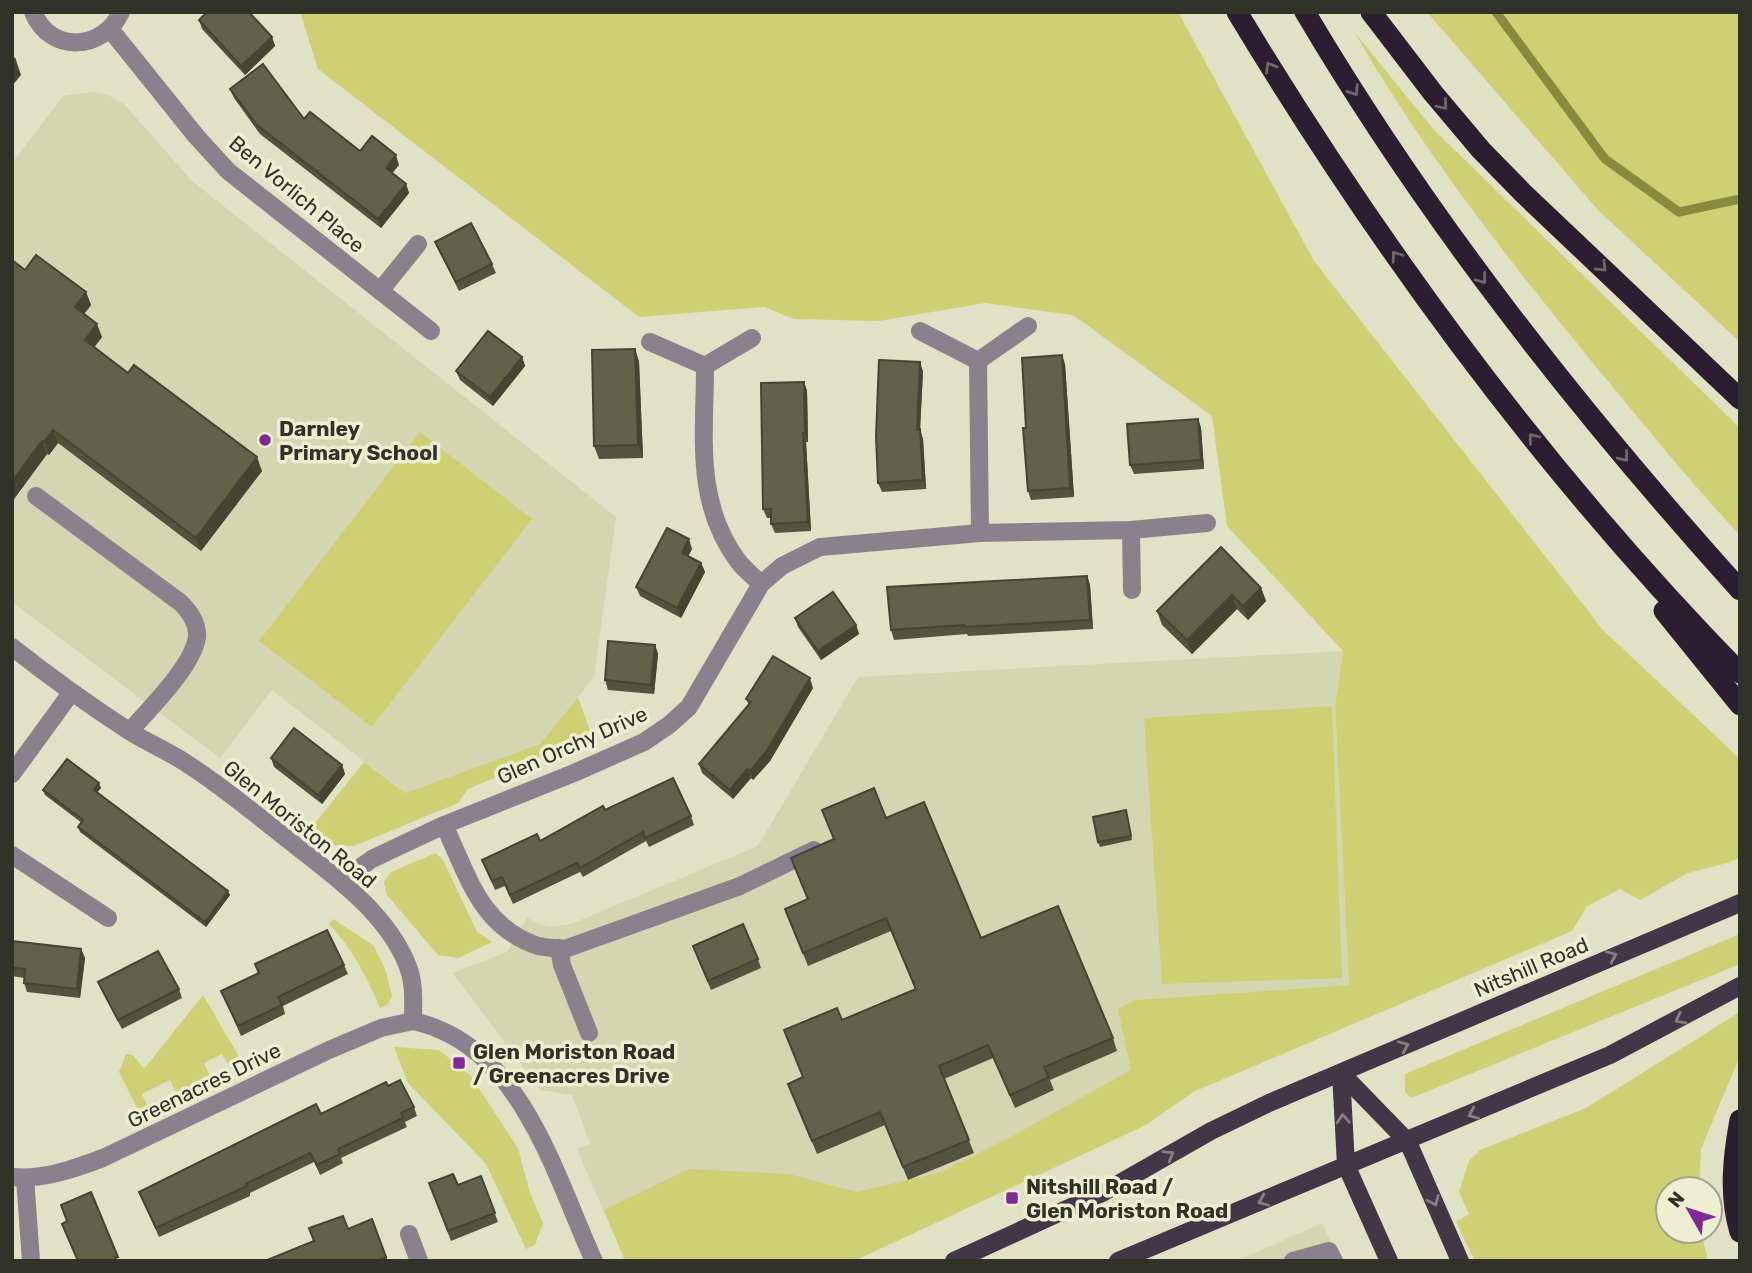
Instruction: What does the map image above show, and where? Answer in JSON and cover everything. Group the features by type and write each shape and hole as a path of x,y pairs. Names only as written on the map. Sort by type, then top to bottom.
{"highway":[{"path":"1237,12 1296,111 1455,338 1639,579 1740,705"},
{"path":"1305,12 1344,77 1464,255 1628,462 1740,590"},
{"path":"1371,12 1481,150 1740,399"},
{"path":"1559,472 1740,673"},
{"path":"1740,1121 1734,1149 1732,1182 1740,1232"}],"main road":[{"name":"Nitshill Road","path":"954,1261 1104,1192 1222,1126 1285,1096 1740,903"},
{"path":"1118,1261 1346,1165 1408,1142 1610,1055 1740,986"},
{"path":"1341,1073 1408,1142 1460,1261"},
{"path":"1341,1073 1346,1165 1389,1261"}],"street":[{"path":"33,12 43,29 56,38 71,43 85,43 99,38 110,29 121,12"},
{"name":"Ben Vorlich Place","path":"110,29 196,136 228,171 430,331"},
{"path":"380,291 418,244"},
{"path":"978,361 1027,326"},
{"path":"920,331 978,361"},
{"path":"705,366 752,338"},
{"path":"650,342 705,366"},
{"path":"978,361 980,533"},
{"path":"705,366 705,474 708,500 714,520 732,551 761,584"},
{"path":"36,496 181,603 192,615 197,635 189,660 130,732"},
{"name":"Glen Orchy Drive","path":"341,881 372,859 444,825 574,774 644,742 669,725 689,707 761,584 782,566 820,547 980,533 1131,530 1207,523"},
{"path":"1131,530 1132,590"},
{"name":"Glen Moriston Road","path":"12,647 71,693 130,732 188,764 341,881 389,933 407,962 414,983 413,1021"},
{"path":"12,774 71,693"},
{"path":"444,825 482,905 496,923 541,947 565,949 740,886 820,847"},
{"path":"12,855 108,918"},
{"path":"559,948 562,965 589,1033"},
{"path":"413,1021 440,1029 463,1043 487,1061 512,1091 557,1169 594,1261"},
{"name":"Greenacres Drive","path":"19,1178 66,1171 103,1158 329,1050 381,1028 413,1021"},
{"path":"19,1178 31,1261"},
{"path":"409,1234 419,1261"},
{"path":"1293,1261 1329,1251 1334,1261"}],"shaded area":[{"path":"300,12 1178,12 1314,261 1603,630 1740,759 1740,857 1688,873 1640,900 1620,889 1587,906 1572,931 1193,1092 1146,1125 854,1261 625,1261 604,1210 689,1169 789,1174 856,1192 938,1173 1007,1139 1131,1070 1118,1009 1135,1000 1349,985 1335,706 1343,651 1227,526 1212,416 1073,315 985,303 879,321 794,319 764,307 639,317 318,69"},
{"path":"1427,12 1740,12 1740,342 1598,210"},
{"path":"1355,33 1434,130 1740,428 1740,535 1644,425 1495,240 1407,118"},
{"name":"Darnley Primary School","path":"92,92 108,95 124,104 192,181 616,517 594,677 540,744 405,793 272,690 220,758 12,602 12,163 63,96"},
{"path":"420,432 532,519 372,727 259,641"},
{"path":"1343,651 1335,706 1349,985 1136,1000 1164,1093 783,1261 625,1261 577,1149 590,1144 572,1095 540,1090 453,973 507,952 527,918 548,927 571,924 758,846 858,677"},
{"path":"578,697 594,742 572,754 560,750 468,789 458,803 354,846 333,845 311,828 364,762 405,793 540,744"},
{"path":"1332,706 1342,978 1162,984 1144,718"},
{"path":"436,853 443,860 477,932 492,942 458,958 438,955 387,895 384,882 391,872"},
{"path":"333,919 374,946 385,969 392,996 388,1004 380,1008 358,963 329,924"},
{"path":"1740,934 1740,964 1416,1096 1410,1097 1405,1092 1405,1074"},
{"path":"203,995 245,1067 234,1073 222,1054 204,1063 213,1083 180,1100 170,1080 142,1094 151,1114 142,1118 119,1072 126,1054 133,1055 144,1069"},
{"path":"1740,1012 1740,1056 1701,1149 1700,1175 1654,1175 1654,1245 1704,1245 1708,1261 1475,1261 1456,1222 1469,1214 1459,1192 1469,1161 1480,1150 1586,1108"},
{"path":"394,1047 439,1050 470,1075 518,1148 530,1193 543,1223 535,1245 526,1249 486,1164 408,1083"},
{"path":"1322,1223 1340,1261 1237,1261"}],"building":[{"path":"207,12 249,12 272,37 241,66 199,20"},
{"path":"263,64 304,119 310,112 360,151 372,136 396,155 386,168 406,184 378,219 257,125 230,89"},
{"path":"471,223 492,264 456,282 435,242"},
{"path":"36,255 86,292 75,307 97,324 85,340 128,373 134,365 257,457 196,538 53,430 12,481 12,260 25,270"},
{"path":"488,331 522,357 490,397 456,371"},
{"path":"635,349 638,445 594,446 592,350"},
{"path":"1062,355 1070,488 1028,491 1023,428 1026,428 1022,358"},
{"path":"879,360 920,362 917,430 920,429 923,480 878,483 876,437"},
{"path":"804,382 803,433 808,522 771,524 771,509 763,509 761,383"},
{"path":"1198,419 1201,460 1130,465 1127,424"},
{"path":"667,528 689,539 682,553 701,563 677,608 636,587"},
{"path":"1221,547 1261,588 1243,606 1232,595 1187,640 1157,611"},
{"path":"1087,576 1090,620 891,630 887,587"},
{"path":"833,592 856,625 818,651 795,618"},
{"path":"608,641 655,645 651,685 605,680"},
{"path":"773,656 810,678 766,752 750,771 747,769 730,790 699,764 751,702 746,699"},
{"path":"294,728 342,765 318,795 271,758"},
{"path":"67,759 99,783 94,790 228,891 205,922 78,827 83,820 43,790"},
{"path":"673,778 691,816 645,838 643,832 580,868 577,863 510,895 502,877 492,881 482,860 537,834 540,841 603,806 605,810"},
{"path":"874,788 886,818 924,802 981,938 1058,906 1113,1038 1044,1067 1049,1077 1010,1095 988,1045 939,1066 969,1140 903,1167 880,1112 812,1141 788,1084 803,1077 784,1030 837,1008 842,1020 916,989 886,918 803,953 785,909 808,899 791,858 834,839 822,810"},
{"path":"1126,810 1131,836 1098,842 1093,817"},
{"path":"743,924 758,959 708,981 693,946"},
{"path":"327,930 344,965 278,997 282,1005 238,1026 221,991 259,973 255,964"},
{"path":"12,941 81,949 77,989 24,983 25,969 12,968"},
{"path":"158,951 179,989 118,1020 98,982"},
{"path":"400,1080 414,1107 401,1113 403,1118 338,1149 340,1154 317,1165 310,1153 156,1228 139,1192 316,1104 321,1114 386,1082 388,1086"},
{"path":"453,1174 458,1185 481,1176 495,1213 448,1231 429,1183"},
{"path":"91,1192 118,1257 115,1257 117,1261 78,1261 62,1224 67,1221 61,1205"},
{"path":"343,1216 348,1229 372,1219 386,1257 376,1261 265,1261 314,1241 309,1228"}],"waterway":[{"path":"1496,12 1605,159 1679,212 1740,199"}],"place":[{"name":"Darnley Primary School","path":"265,440"},
{"name":"Glen Moriston Road / Greenacres Drive","path":"459,1063"},
{"name":"Nitshill Road / Glen Moriston Road","path":"1012,1198"}]}
